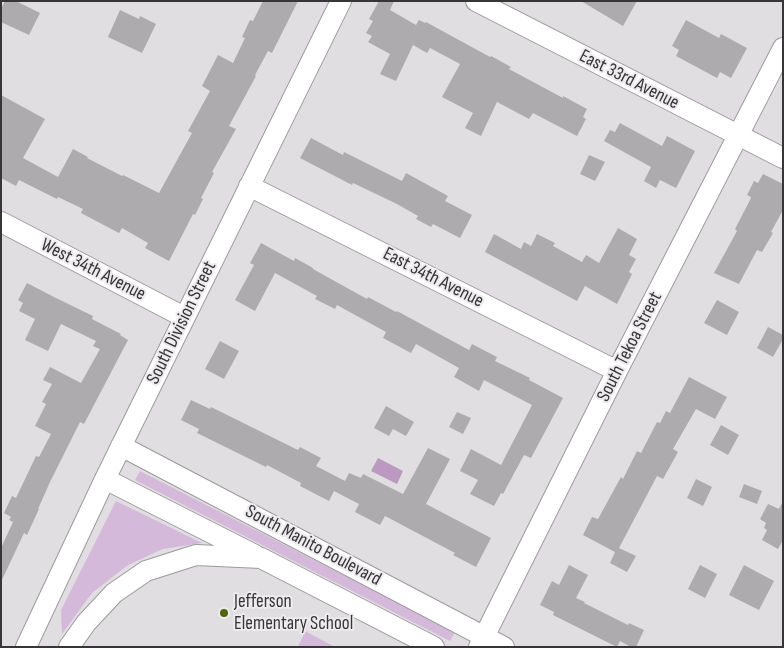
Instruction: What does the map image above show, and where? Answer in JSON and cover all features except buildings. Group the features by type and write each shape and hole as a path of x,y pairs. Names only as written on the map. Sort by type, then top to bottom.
{"street":[{"name":"South Division Street","path":"26,647 121,446 341,1"},
{"name":"East 33rd Avenue","path":"476,1 783,158"},
{"name":"South Tekoa Street","path":"481,642 617,371 783,48"},
{"name":"East 34th Avenue","path":"249,186 617,371"},
{"name":"West 34th Avenue","path":"1,222 184,317"},
{"name":"South Manito Boulevard","path":"121,446 481,642 504,647"},
{"path":"105,479 260,558"},
{"name":"South Manito Boulevard","path":"68,647 86,623 114,593 146,572 196,555 260,558 434,647"}],"shaded area":[{"path":"378,458 403,471 397,484 371,471"},
{"path":"140,471 455,632 450,641 135,480"},
{"path":"116,501 202,543 163,549 128,565 92,593 62,634 61,610"},
{"path":"305,631 335,647 298,647"}],"place":[{"name":"Jefferson Elementary School","path":"224,613"}]}
